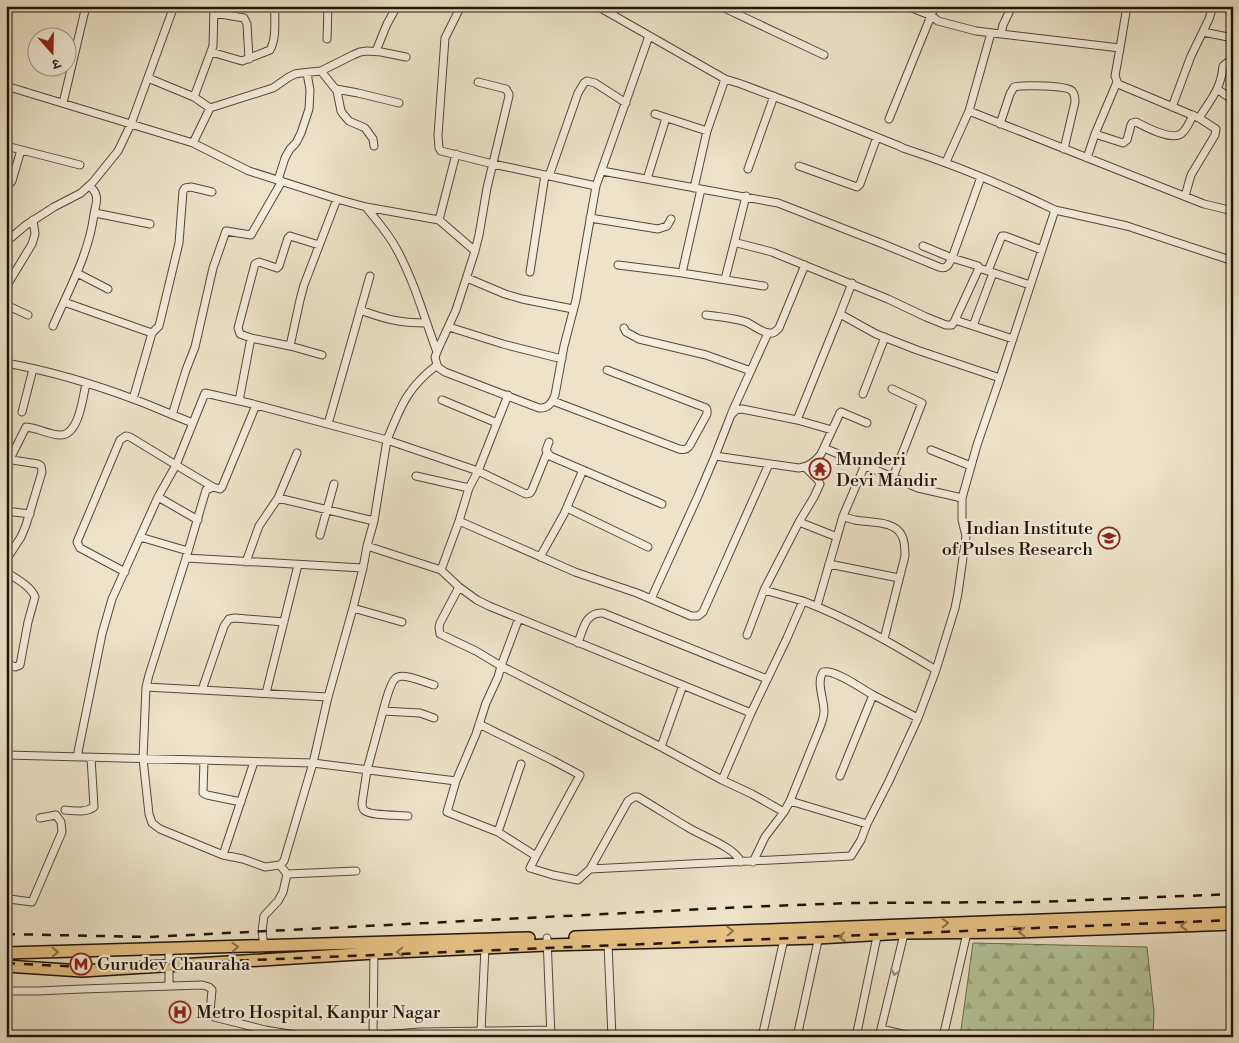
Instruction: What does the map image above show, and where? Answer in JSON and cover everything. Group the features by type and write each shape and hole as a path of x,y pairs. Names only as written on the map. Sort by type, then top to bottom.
{"highway":[{"path":"905,929 967,933 1233,913"},
{"path":"6,953 264,946 547,942 1097,923 1233,924"},
{"path":"6,966 82,971 485,948 547,942 608,944 784,939 820,933"}],"street":[{"path":"63,103 86,6"},
{"path":"6,242 33,220 81,193 118,151 131,124 174,6"},
{"path":"211,52 242,61 270,50 274,39 275,6"},
{"path":"327,39 328,6"},
{"path":"376,51 397,6"},
{"path":"461,6 445,38 438,135 441,151 596,186"},
{"path":"597,6 726,80 774,96 903,148 946,162 1055,210 1127,226 1233,261"},
{"path":"720,6 824,55"},
{"path":"907,6 938,20 976,31 1120,48"},
{"path":"889,119 935,6"},
{"path":"1001,34 1012,6"},
{"path":"1088,158 1095,134 1116,82 1115,76 1127,6"},
{"path":"1172,107 1191,56 1210,19 1213,6"},
{"path":"194,97 213,46 214,10 244,18 247,24 249,59"},
{"path":"1203,32 1233,38"},
{"path":"946,162 969,111 991,33"},
{"path":"478,82 506,90 509,94 487,188 479,235 461,297 435,360 439,368 445,372 541,408 548,406 553,400 576,300 596,186 649,36"},
{"path":"193,143 210,108 273,88 289,77 300,73 321,71 353,55 367,51 406,57"},
{"path":"1095,134 1123,143 1127,140 1132,123 1136,122 1168,136 1176,137 1184,132 1217,90 1222,80 1223,66 1228,62 1233,62"},
{"path":"321,71 336,89 343,114 352,123 365,128 373,139 374,146"},
{"path":"172,415 195,347 213,268 226,231 250,235 280,181 285,158 302,133 309,110 310,90 307,73"},
{"path":"148,78 194,97 210,108"},
{"path":"682,273 706,132 726,80"},
{"path":"530,272 547,176 578,92 587,81 594,83 626,102"},
{"path":"1116,82 1121,86 1196,117 1213,127 1216,132 1191,175 1185,196"},
{"path":"6,86 193,143 249,171 337,199 366,207 439,220 474,251"},
{"path":"1000,124 1014,87 1047,86 1069,88 1074,94 1075,102 1064,149"},
{"path":"336,89 399,103"},
{"path":"1217,90 1233,100"},
{"path":"748,169 774,96"},
{"path":"969,111 1204,204 1233,211"},
{"path":"655,114 706,132"},
{"path":"647,179 666,118"},
{"path":"799,166 857,187 860,184 877,137"},
{"path":"6,146 80,165"},
{"path":"6,187 12,181 21,150"},
{"path":"439,220 456,154"},
{"path":"602,171 787,205 941,268 946,267 952,258 981,177"},
{"path":"53,326 87,249 92,231 96,194 89,186"},
{"path":"133,398 152,333 159,326 178,249 183,191 185,188 191,187 212,192"},
{"path":"725,279 746,196"},
{"path":"290,346 300,300 337,199"},
{"path":"366,207 397,249 437,352"},
{"path":"590,869 851,856 861,840 918,718 936,670 958,593 966,536 962,498 970,466 1055,210"},
{"path":"94,213 150,224"},
{"path":"590,218 658,229 667,226 671,220"},
{"path":"6,287 32,244 35,234 33,220"},
{"path":"319,245 290,236 277,268 259,262 255,264 238,328 240,334 251,338 322,355"},
{"path":"972,326 1000,238 1005,236 1042,250"},
{"path":"735,240 742,245 764,249 806,265 946,325 952,325 955,320 979,268"},
{"path":"923,246 1030,285"},
{"path":"618,265 764,286"},
{"path":"706,315 739,320 768,333 773,333 779,328 806,265"},
{"path":"77,273 108,289"},
{"path":"328,424 370,276"},
{"path":"466,278 522,299 573,309"},
{"path":"797,420 852,284"},
{"path":"64,302 152,333"},
{"path":"6,305 28,315"},
{"path":"360,310 398,322 426,323"},
{"path":"840,314 885,337 917,350 1000,378"},
{"path":"955,320 1013,339"},
{"path":"449,327 503,344 562,359"},
{"path":"624,328 626,332 639,340 706,355 751,372"},
{"path":"651,599 698,496 731,415 768,333"},
{"path":"863,394 885,337"},
{"path":"239,401 251,338"},
{"path":"6,363 86,383 133,398 193,423"},
{"path":"214,487 206,490 146,687 143,759 149,814 152,823 160,830 223,855 265,867 280,865 284,861 313,763 328,697 353,608 363,568 366,546 374,521 387,440 409,393 423,376 437,365"},
{"path":"22,412 33,369"},
{"path":"553,400 679,449 687,449 690,446 707,414 706,408 607,370"},
{"path":"6,560 21,537 42,477 41,466 35,463 8,459 26,427 59,435 70,431 74,427 80,412 86,383"},
{"path":"892,389 922,402 893,477"},
{"path":"76,757 112,599 158,497 176,465 205,393 387,440 478,471 522,493 528,494 532,490 549,442"},
{"path":"441,570 469,488 478,471 508,395"},
{"path":"442,400 497,423"},
{"path":"125,572 80,548 77,542 118,443 123,437 130,437 220,489 256,405"},
{"path":"731,415 736,410 742,409 797,420 832,430"},
{"path":"715,456 799,468 805,467 817,459 841,412 867,423"},
{"path":"824,448 918,488 962,498"},
{"path":"931,450 970,466"},
{"path":"547,452 550,456 662,504"},
{"path":"246,562 259,526 278,498 297,453"},
{"path":"459,521 575,572 651,599 691,616 698,616 707,603 769,464"},
{"path":"817,606 843,516 865,465"},
{"path":"746,635 764,590 820,484 805,467"},
{"path":"540,557 567,508 582,470"},
{"path":"416,476 469,488"},
{"path":"320,536 334,484"},
{"path":"158,497 198,520"},
{"path":"278,498 374,521"},
{"path":"567,508 648,547"},
{"path":"6,511 30,514"},
{"path":"843,516 854,520 889,525 902,535 905,556 884,639"},
{"path":"799,522 836,537"},
{"path":"140,538 187,555 246,562 363,568"},
{"path":"366,546 441,570 458,587 490,606 751,713"},
{"path":"829,564 899,578"},
{"path":"266,693 298,565"},
{"path":"6,572 30,588 34,593 34,597 20,665 12,667 6,663"},
{"path":"458,587 440,623 440,634 784,812"},
{"path":"764,590 817,606 884,639 936,670"},
{"path":"722,780 803,601"},
{"path":"353,608 402,622"},
{"path":"578,643 588,617 603,612 767,679"},
{"path":"202,690 224,626 229,620 235,618 284,622"},
{"path":"519,618 498,677 486,703 480,724 456,781 447,812 498,832 536,856"},
{"path":"753,862 765,837 790,801 820,727 824,716 820,678 823,672 835,673 918,718"},
{"path":"408,816 370,813 364,810 362,802 367,770 383,711 395,678 406,676 434,685"},
{"path":"661,747 683,686"},
{"path":"146,687 328,697"},
{"path":"840,776 873,695"},
{"path":"383,711 420,713 434,718"},
{"path":"480,724 580,775 530,868 578,880 590,869 628,801 634,797 638,797 690,829 726,848 737,856 741,862"},
{"path":"6,755 313,763 456,781"},
{"path":"65,810 79,812 94,807 91,758"},
{"path":"204,760 203,792 207,795 240,802"},
{"path":"223,855 254,762"},
{"path":"498,832 521,764"},
{"path":"790,801 867,824"},
{"path":"6,900 32,902 62,832 61,822 56,815 40,818"},
{"path":"280,865 288,874"},
{"path":"288,874 356,871"},
{"path":"264,946 262,931 264,916 278,901 283,892 288,874"},
{"path":"905,929 880,1033 916,1037"},
{"path":"856,1037 878,930"},
{"path":"797,1037 820,933"},
{"path":"943,1037 967,933"},
{"path":"762,1037 784,939"},
{"path":"354,1037 478,1033 551,1034 547,942"},
{"path":"608,944 612,1037"},
{"path":"478,1033 485,948"},
{"path":"169,949 169,986"},
{"path":"373,1035 374,953"},
{"path":"6,991 202,985 212,990 210,1012 214,1017 302,1037"}],"green space":[{"path":"973,943 1147,947 1154,1012 1153,1037 960,1037"}],"railway":[{"path":"6,934 149,937 744,907 852,903 1037,902 1233,894"},
{"path":"6,963 81,967 1233,920"}],"place":[{"name":"Munderi Devi Mandir","path":"820,469"},
{"name":"Indian Institute of Pulses Research","path":"1109,538"},
{"name":"Gurudev Chauraha","path":"81,964"},
{"name":"Metro Hospital, Kanpur Nagar","path":"180,1012"}]}
